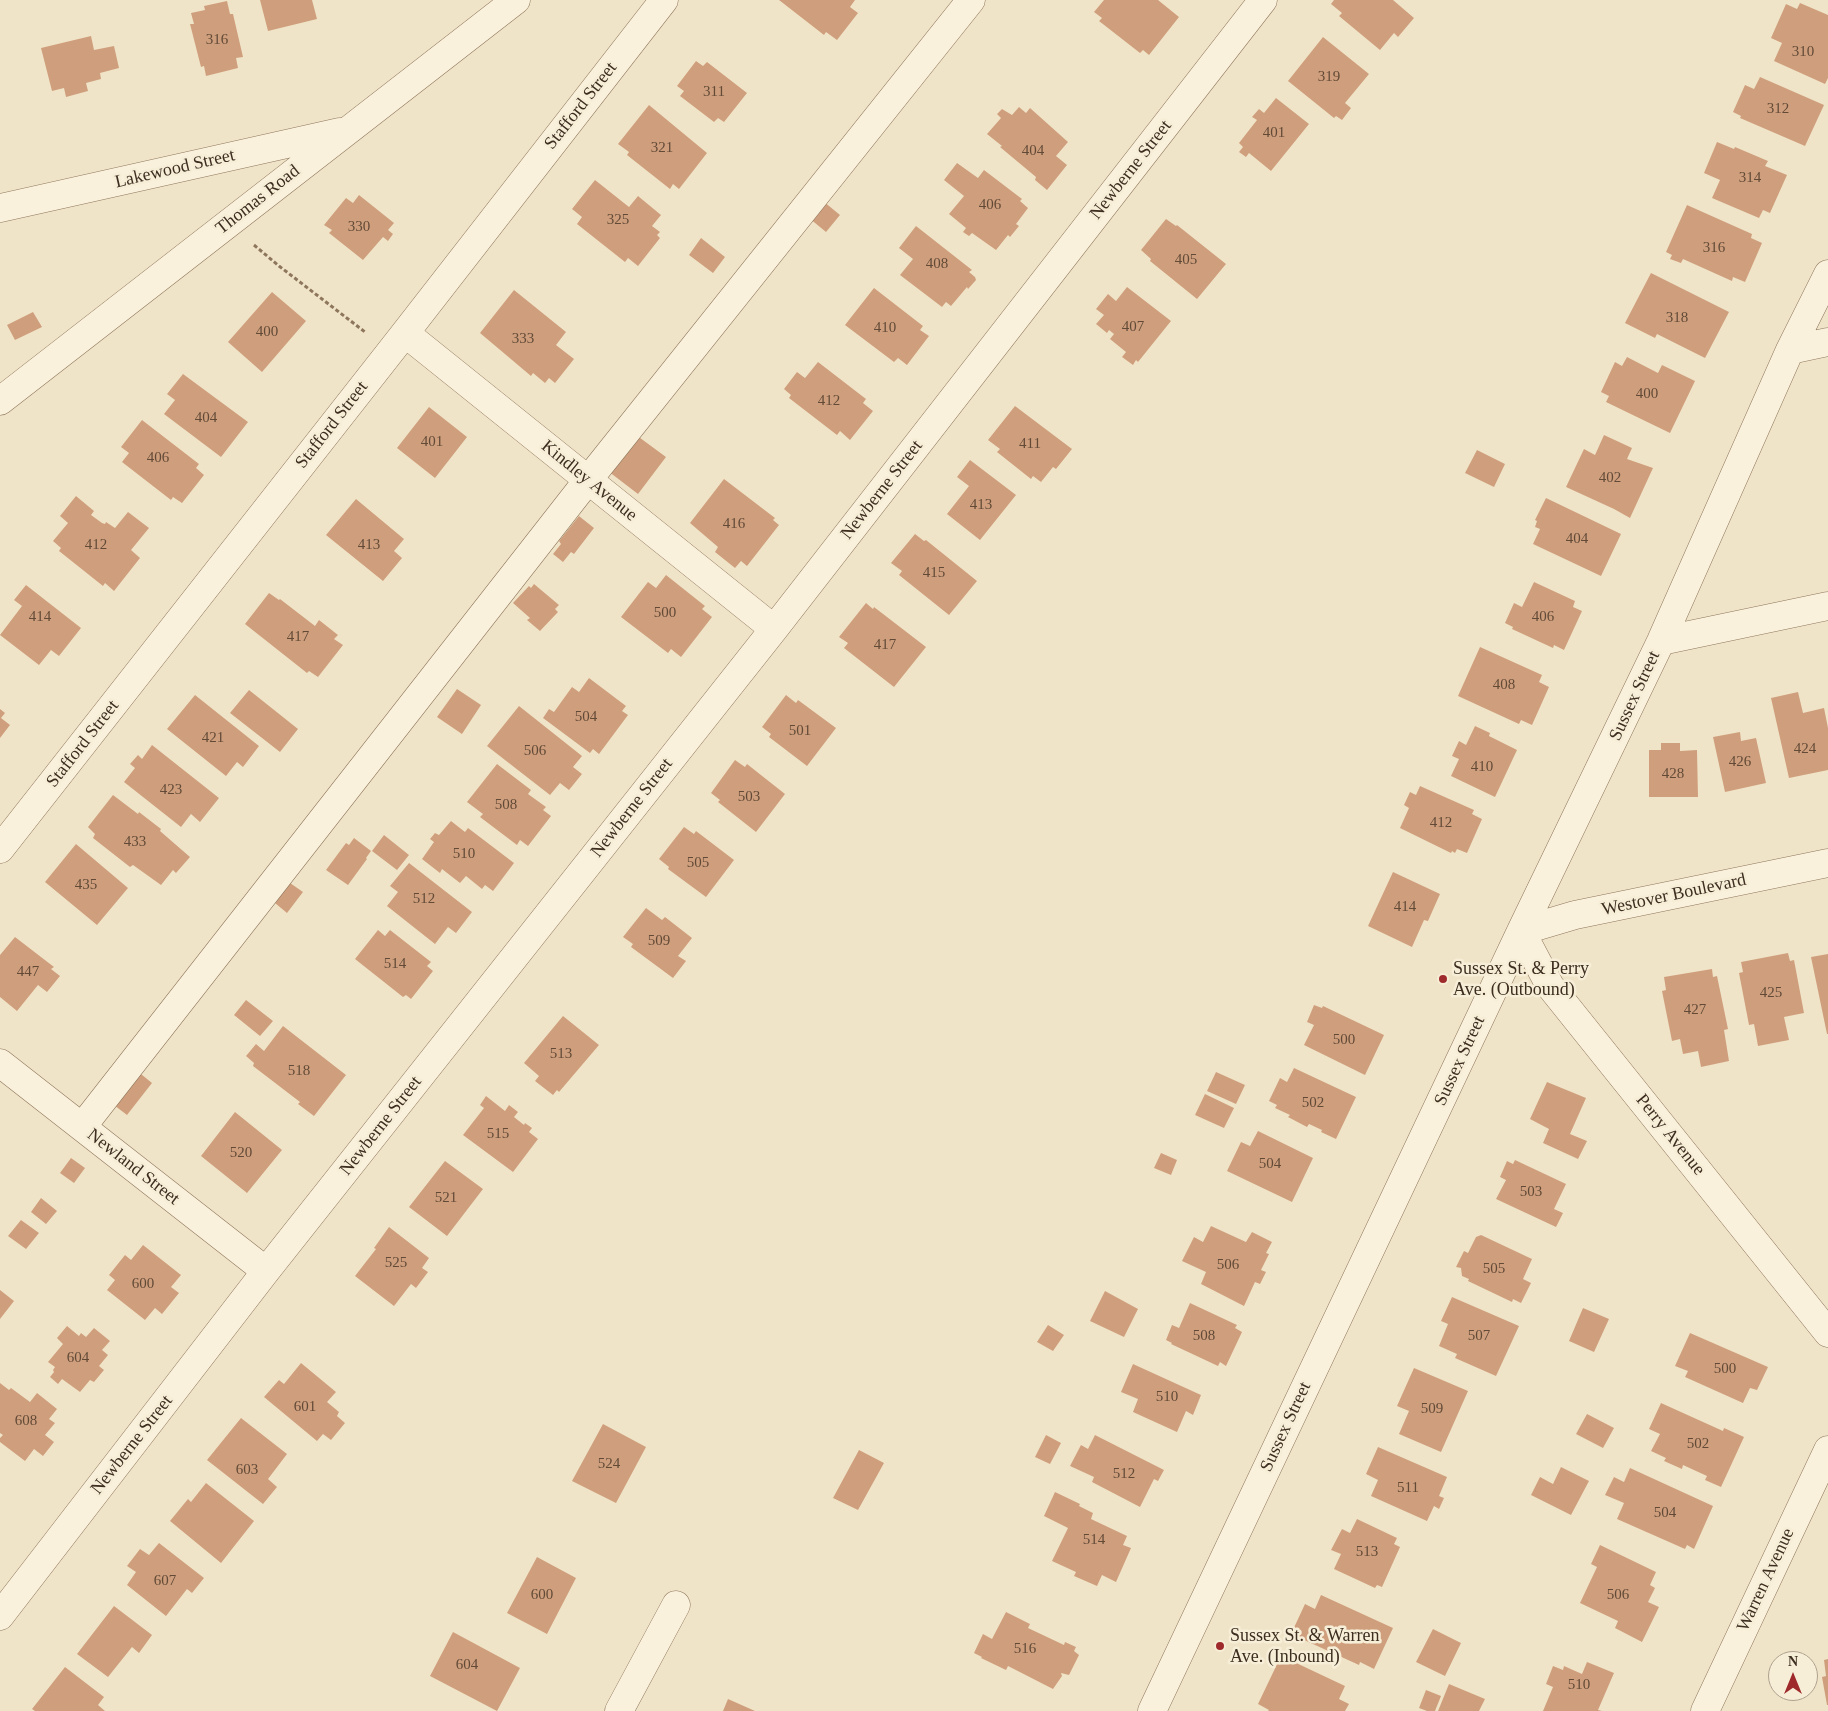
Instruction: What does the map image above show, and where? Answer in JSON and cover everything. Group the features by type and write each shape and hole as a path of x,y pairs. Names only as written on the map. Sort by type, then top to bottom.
{"street":[{"name":"Thomas Road","path":"0,401 516,0"},
{"name":"Stafford Street","path":"0,849 664,0"},
{"path":"82,1127 588,480 971,0"},
{"name":"Newberne Street","path":"0,1616 266,1271 774,629 1263,0"},
{"name":"Lakewood Street","path":"0,208 349,130"},
{"name":"Sussex Street","path":"1152,1711 1521,931 1661,640 1790,350 1828,274"},
{"name":"Kindley Avenue","path":"405,333 774,629"},
{"path":"1790,350 1828,342"},
{"path":"1661,640 1828,606"},
{"name":"Westover Boulevard","path":"1521,931 1575,915 1828,863"},
{"name":"Perry Avenue","path":"1521,931 1550,986 1828,1333"},
{"name":"Newland Street","path":"0,1063 266,1271"},
{"name":"Warren Avenue","path":"1704,1711 1828,1450"},
{"path":"619,1711 676,1605"}],"path":[{"path":"252,243 372,338"}],"building":[{"path":"260,0 312,0 317,19 268,31"},
{"path":"779,0 855,0 850,7 858,13 837,40 826,32 824,35"},
{"path":"1104,0 1158,0 1179,17 1149,55 1143,50 1140,53 1099,21 1102,18 1094,12"},
{"path":"1334,0 1393,0 1414,18 1398,37 1394,33 1380,50 1339,16 1342,13 1331,4"},
{"path":"227,1 230,14 233,14 243,57 236,58 238,68 206,76 204,66 201,67 190,24 194,24 191,13 205,10 204,6"},
{"path":"1800,3 1828,15 1828,78 1825,84 1774,61 1782,43 1771,38 1786,4 1797,9"},
{"path":"91,36 94,50 114,46 119,68 100,73 101,79 86,83 88,91 66,97 64,88 52,91 41,48"},
{"path":"1323,37 1369,74 1345,103 1351,108 1342,120 1336,116 1334,118 1288,81"},
{"path":"696,61 703,66 707,62 747,93 724,122 718,118 714,122 680,96 684,91 677,86"},
{"path":"1760,77 1824,105 1805,146 1740,118 1741,116 1733,112 1745,85 1754,89"},
{"path":"1276,98 1309,124 1271,171 1249,153 1246,157 1239,152 1243,147 1239,143 1257,120 1252,117 1259,109 1264,113"},
{"path":"649,105 707,153 679,189 673,184 670,189 627,155 629,152 618,144"},
{"path":"1019,107 1026,113 1030,108 1068,142 1056,156 1067,165 1047,190 1035,180 1036,177 987,134 1001,118 997,114 1002,109 1012,115"},
{"path":"1717,142 1734,149 1735,147 1768,161 1765,166 1787,175 1770,213 1763,210 1759,218 1712,198 1720,180 1704,173"},
{"path":"957,163 978,178 984,170 1022,199 1020,201 1028,208 1016,224 1019,226 1010,237 1008,235 996,250 972,233 969,236 963,232 966,228 949,214 964,196 944,180"},
{"path":"595,180 629,207 638,196 661,215 652,226 660,232 657,235 660,238 638,266 628,258 625,262 577,224 582,217 572,209"},
{"path":"359,195 394,223 388,230 393,234 388,241 383,237 363,260 329,233 332,230 324,225 346,198 353,203"},
{"path":"823,201 840,215 826,232 809,218"},
{"path":"1687,205 1752,234 1751,238 1762,243 1745,282 1733,277 1732,281 1683,259 1681,263 1670,259 1672,255 1666,252"},
{"path":"1166,219 1177,225 1226,264 1197,299 1150,261 1151,259 1141,250"},
{"path":"916,226 972,270 969,272 976,280 968,289 967,287 951,306 946,302 942,307 900,275 913,259 899,248"},
{"path":"701,238 725,257 713,273 689,255"},
{"path":"1651,273 1729,312 1705,358 1657,334 1655,338 1625,323"},
{"path":"1127,287 1171,321 1138,362 1136,360 1133,365 1122,357 1126,352 1110,339 1114,334 1109,330 1107,333 1096,324 1104,315 1096,309 1108,294 1116,301"},
{"path":"874,288 923,326 920,330 929,336 907,365 898,358 894,362 845,325"},
{"path":"514,290 566,332 556,345 574,359 555,383 549,378 545,383 533,373 531,376 480,333"},
{"path":"272,292 306,321 262,372 228,342"},
{"path":"33,312 42,327 15,340 7,325"},
{"path":"1627,357 1658,373 1662,365 1695,381 1670,433 1606,402 1609,396 1601,392 1615,362 1622,366"},
{"path":"818,362 866,399 863,403 873,411 850,440 840,431 837,435 789,398 791,395 784,389 797,372 805,378"},
{"path":"183,374 248,422 221,457 164,414 175,400 167,394"},
{"path":"1015,406 1072,449 1056,469 1053,467 1041,482 1033,476 1031,479 997,452 1000,449 988,440"},
{"path":"429,407 467,437 435,478 397,448"},
{"path":"142,420 199,464 196,468 204,475 182,503 173,497 171,500 122,462 129,453 121,447"},
{"path":"632,432 666,457 638,494 604,468"},
{"path":"1604,435 1632,448 1627,459 1653,468 1630,518 1566,487 1584,449 1595,455"},
{"path":"1477,450 1505,464 1494,487 1465,473"},
{"path":"970,460 1016,495 980,540 947,514 969,486 957,477"},
{"path":"724,479 775,518 773,520 779,525 747,566 741,561 735,568 715,552 718,547 690,523"},
{"path":"76,496 94,511 91,515 102,523 105,524 106,522 115,528 128,512 149,528 131,550 140,558 114,591 105,583 103,586 59,551 61,548 53,541 68,523 60,516"},
{"path":"1546,498 1621,534 1601,576 1533,544 1540,529 1535,527 1537,521 1535,520"},
{"path":"356,499 404,539 394,551 402,558 383,581 326,535"},
{"path":"579,516 594,528 574,554 571,552 563,562 553,554 561,544 559,541"},
{"path":"915,534 924,541 926,540 977,581 949,615 899,575 902,571 891,563"},
{"path":"666,575 705,606 702,609 712,617 681,657 671,649 668,653 621,617 648,582 656,588"},
{"path":"1534,582 1575,601 1573,607 1582,611 1564,650 1554,645 1553,648 1512,629 1513,627 1505,623 1514,603 1522,607"},
{"path":"534,584 559,605 555,609 558,612 540,631 527,620 530,618 513,603 529,586 531,588"},
{"path":"26,585 81,628 59,656 51,650 39,665 0,635 22,606 14,600"},
{"path":"269,593 280,599 315,626 319,620 338,635 334,639 343,645 318,677 309,671 307,673 245,624"},
{"path":"866,603 873,609 874,607 926,647 894,687 844,648 848,643 839,637"},
{"path":"1480,647 1542,675 1539,682 1549,687 1532,725 1521,720 1519,724 1458,696"},
{"path":"589,678 626,706 622,711 628,715 599,754 593,749 590,753 543,718 549,709 554,712 572,687 579,692"},
{"path":"457,689 481,705 462,734 437,717"},
{"path":"249,690 298,729 280,752 230,713"},
{"path":"1798,692 1803,713 1824,708 1828,728 1828,770 1789,778 1771,698"},
{"path":"195,695 259,746 243,767 237,762 226,776 167,729"},
{"path":"786,695 796,703 798,700 836,728 807,766 769,737 771,734 762,727"},
{"path":"519,706 582,756 573,767 582,774 569,790 560,783 550,795 487,746"},
{"path":"0,709 5,713 1,718 10,725 0,738"},
{"path":"1475,726 1490,733 1489,736 1517,750 1495,797 1451,776 1459,759 1452,756 1459,741 1466,745"},
{"path":"1740,732 1741,741 1756,738 1766,783 1725,792 1713,737"},
{"path":"1661,743 1680,743 1680,751 1697,750 1698,797 1649,797 1649,750 1661,750"},
{"path":"152,745 219,798 200,822 191,814 181,827 124,782 135,768 130,764 138,755 142,759"},
{"path":"735,760 745,767 747,764 785,794 756,832 718,802 720,800 711,793"},
{"path":"497,764 531,790 528,794 546,807 543,810 551,816 528,846 520,840 517,845 480,817 483,814 467,802"},
{"path":"1420,786 1474,810 1472,814 1482,819 1467,853 1457,849 1455,853 1452,851 1451,853 1400,828 1409,808 1404,805 1410,792 1416,795"},
{"path":"113,795 161,829 160,831 190,857 176,873 173,870 161,885 133,865 130,867 93,838 95,834 88,827"},
{"path":"451,821 465,832 468,828 514,863 493,891 485,885 482,889 466,876 460,883 442,869 440,873 422,859 434,842 430,839 435,833 439,835"},
{"path":"684,827 694,834 696,831 734,860 706,897 668,869 669,867 659,859"},
{"path":"384,835 409,855 397,870 372,851"},
{"path":"354,838 371,851 348,885 326,870 346,843 349,845"},
{"path":"76,844 128,888 97,925 45,882"},
{"path":"409,863 472,912 456,933 448,927 435,944 387,906 398,892 390,886"},
{"path":"1393,872 1440,894 1428,921 1424,920 1412,947 1368,926"},
{"path":"290,883 303,892 287,913 275,903"},
{"path":"646,908 662,920 665,917 692,938 678,956 686,961 673,978 631,947 633,944 623,937"},
{"path":"378,930 385,936 390,930 431,962 427,966 433,971 411,999 406,995 403,997 355,959"},
{"path":"15,937 54,967 51,969 60,976 47,992 38,985 17,1011 0,997 0,955"},
{"path":"1788,953 1790,961 1794,960 1804,1013 1784,1017 1789,1040 1758,1046 1754,1024 1749,1025 1739,973 1743,972 1741,962"},
{"path":"1828,954 1828,1034 1827,1034 1811,957"},
{"path":"1712,969 1713,977 1717,976 1728,1029 1724,1030 1729,1061 1701,1067 1698,1051 1683,1054 1680,1039 1672,1041 1662,991 1666,990 1664,977"},
{"path":"246,1000 273,1021 260,1036 234,1015"},
{"path":"1314,1005 1322,1008 1323,1006 1384,1035 1365,1075 1304,1045 1314,1025 1307,1022"},
{"path":"563,1016 599,1045 559,1092 557,1090 553,1095 535,1081 539,1076 524,1063"},
{"path":"283,1026 346,1075 314,1116 298,1104 300,1102 253,1066 254,1063 246,1056 256,1044 264,1051"},
{"path":"1294,1068 1356,1097 1336,1139 1309,1124 1307,1127 1288,1117 1290,1115 1275,1108 1277,1105 1269,1101 1280,1078 1287,1082"},
{"path":"136,1070 152,1083 127,1115 110,1102"},
{"path":"1216,1072 1245,1085 1236,1104 1207,1091"},
{"path":"1547,1082 1586,1098 1570,1134 1587,1141 1578,1159 1543,1143 1549,1129 1530,1119"},
{"path":"1205,1094 1234,1108 1224,1128 1195,1115"},
{"path":"486,1096 505,1111 509,1105 518,1112 514,1117 524,1125 525,1123 532,1128 529,1132 538,1139 513,1172 463,1135 484,1108 480,1105"},
{"path":"235,1112 282,1150 247,1193 201,1156"},
{"path":"1258,1131 1313,1158 1292,1202 1227,1171 1241,1142 1250,1146"},
{"path":"1161,1153 1177,1160 1171,1175 1154,1168"},
{"path":"71,1158 85,1168 74,1183 60,1173"},
{"path":"1515,1160 1566,1184 1554,1209 1563,1213 1556,1227 1496,1199 1506,1180 1500,1177 1507,1161 1513,1164"},
{"path":"445,1161 483,1189 447,1236 409,1207"},
{"path":"41,1198 57,1211 46,1224 31,1212"},
{"path":"21,1220 39,1233 26,1249 8,1236"},
{"path":"1211,1226 1246,1242 1252,1232 1272,1242 1266,1253 1269,1254 1261,1270 1266,1272 1260,1284 1255,1282 1244,1306 1201,1284 1206,1272 1182,1261 1194,1237 1203,1242"},
{"path":"389,1227 429,1258 422,1268 428,1272 416,1288 411,1284 394,1306 355,1276 376,1249 374,1248"},
{"path":"1481,1235 1532,1259 1523,1279 1531,1283 1521,1303 1513,1299 1512,1302 1468,1281 1469,1279 1462,1276 1461,1268 1456,1267 1464,1251 1468,1253 1476,1237"},
{"path":"143,1245 181,1275 171,1287 179,1293 162,1314 155,1308 145,1320 107,1290 115,1280 109,1275 125,1255 131,1260"},
{"path":"0,1290 14,1301 0,1319"},
{"path":"1105,1291 1138,1309 1124,1337 1090,1321"},
{"path":"1452,1297 1519,1326 1496,1376 1455,1358 1457,1354 1439,1346 1448,1324 1441,1321"},
{"path":"1190,1303 1237,1325 1235,1328 1242,1332 1226,1366 1220,1362 1218,1366 1166,1340 1172,1325 1179,1328"},
{"path":"1583,1308 1609,1319 1594,1352 1569,1341"},
{"path":"1048,1325 1064,1335 1053,1351 1037,1342"},
{"path":"67,1326 79,1336 81,1333 86,1337 94,1328 110,1341 102,1350 108,1355 99,1366 104,1370 94,1382 90,1380 80,1392 62,1379 58,1384 50,1377 55,1367 48,1362 63,1344 57,1338"},
{"path":"1690,1333 1768,1367 1757,1390 1750,1388 1743,1403 1685,1377 1688,1371 1675,1366"},
{"path":"301,1363 336,1392 327,1402 339,1412 337,1416 345,1423 331,1440 323,1434 317,1441 264,1397 279,1380 284,1384"},
{"path":"1133,1364 1201,1395 1193,1415 1186,1411 1177,1432 1133,1412 1138,1399 1121,1392"},
{"path":"1414,1368 1468,1391 1441,1452 1399,1434 1409,1411 1397,1406"},
{"path":"0,1383 9,1390 11,1388 30,1402 37,1393 57,1409 49,1419 55,1423 45,1435 54,1442 43,1456 34,1449 25,1461 0,1442 0,1438 3,1435 0,1433"},
{"path":"1661,1403 1723,1431 1724,1428 1744,1437 1721,1487 1705,1480 1707,1476 1683,1465 1682,1469 1664,1461 1666,1458 1651,1451 1660,1434 1649,1429"},
{"path":"1587,1414 1614,1428 1603,1448 1576,1434"},
{"path":"241,1418 287,1454 268,1479 277,1487 263,1504 207,1460"},
{"path":"603,1424 646,1447 616,1503 572,1481"},
{"path":"1046,1435 1061,1443 1050,1464 1035,1457"},
{"path":"1095,1435 1164,1470 1158,1481 1154,1479 1140,1507 1092,1482 1094,1477 1070,1466 1081,1445 1088,1449"},
{"path":"1378,1447 1447,1477 1439,1496 1444,1498 1439,1509 1434,1506 1427,1521 1371,1496 1378,1480 1366,1474"},
{"path":"859,1450 884,1463 858,1510 833,1498"},
{"path":"1561,1467 1589,1481 1571,1515 1531,1495 1540,1477 1553,1484"},
{"path":"1630,1468 1713,1506 1694,1549 1687,1545 1685,1549 1617,1519 1624,1503 1605,1495 1614,1477 1624,1482"},
{"path":"206,1483 254,1521 221,1563 170,1521 188,1499 191,1502"},
{"path":"1055,1492 1080,1504 1079,1506 1093,1513 1091,1519 1127,1536 1123,1545 1131,1548 1116,1582 1102,1575 1097,1586 1074,1576 1076,1572 1052,1561 1068,1528 1044,1516"},
{"path":"1357,1519 1397,1538 1394,1544 1400,1547 1382,1587 1377,1585 1375,1588 1334,1569 1341,1554 1331,1550 1342,1529 1350,1533"},
{"path":"159,1543 204,1578 192,1593 187,1589 166,1616 127,1585 136,1572 127,1566 140,1549 149,1555"},
{"path":"1600,1545 1656,1572 1650,1585 1655,1588 1648,1602 1659,1607 1642,1642 1615,1628 1618,1621 1580,1603 1597,1567 1591,1564"},
{"path":"537,1557 576,1578 547,1634 507,1613"},
{"path":"1321,1595 1393,1628 1374,1669 1360,1662 1359,1665 1291,1634 1305,1604 1315,1609"},
{"path":"114,1606 152,1635 139,1653 132,1647 108,1677 77,1654"},
{"path":"1006,1612 1030,1624 1028,1628 1064,1645 1065,1642 1076,1647 1074,1651 1079,1655 1069,1675 1061,1673 1062,1676 1053,1689 1008,1666 1006,1670 974,1653 983,1634 992,1639"},
{"path":"1433,1629 1461,1643 1445,1676 1416,1662"},
{"path":"453,1632 520,1668 497,1711 430,1676"},
{"path":"1280,1658 1292,1661 1345,1686 1339,1699 1349,1704 1345,1711 1268,1711 1258,1704"},
{"path":"1828,1659 1827,1705 1822,1677 1826,1676 1824,1660"},
{"path":"1587,1662 1614,1673 1598,1710 1602,1711 1543,1711 1553,1687 1546,1684 1553,1666 1563,1670 1564,1666 1582,1674"},
{"path":"65,1667 104,1697 98,1705 105,1711 35,1711 32,1709"},
{"path":"1449,1684 1485,1699 1479,1711 1438,1711"},
{"path":"1426,1690 1441,1696 1435,1711 1419,1708"},
{"path":"728,1699 755,1711 723,1711"}],"place":[{"name":"Sussex St. & Perry Ave. (Outbound)","path":"1443,979"},
{"name":"Sussex St. & Warren Ave. (Inbound)","path":"1220,1646"}]}
